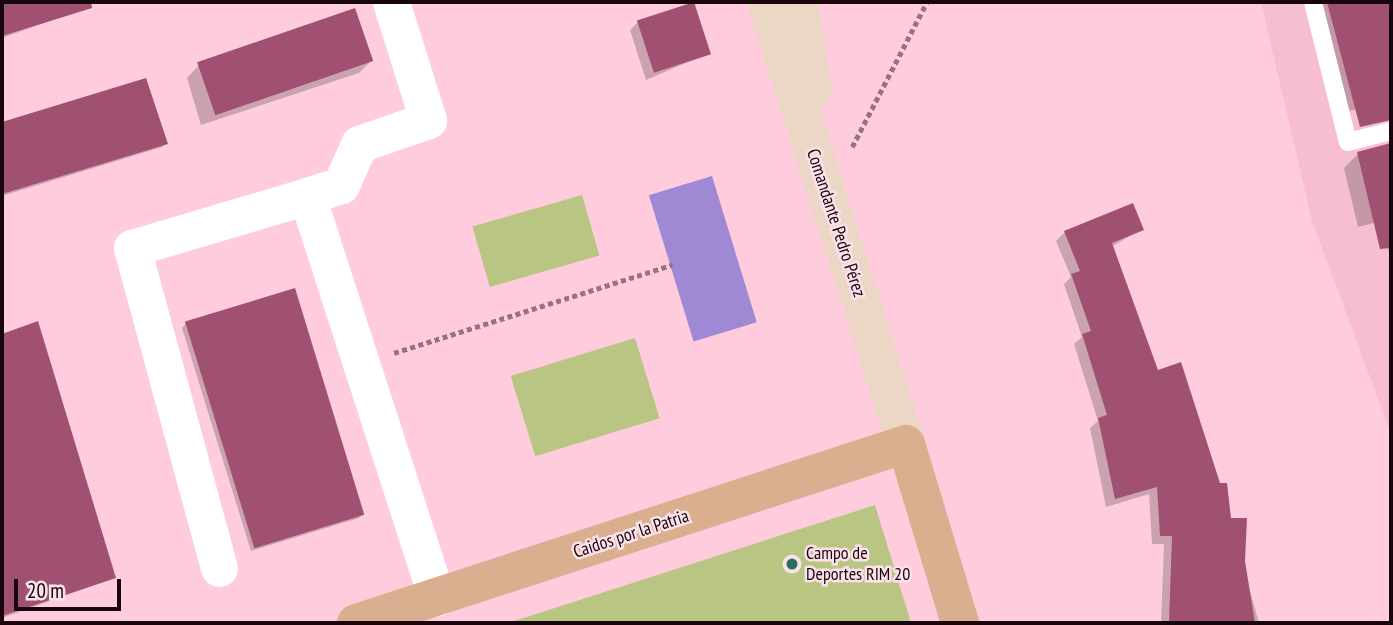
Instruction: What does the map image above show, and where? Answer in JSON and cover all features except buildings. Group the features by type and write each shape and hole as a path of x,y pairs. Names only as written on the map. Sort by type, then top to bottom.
{"main road":[{"name":"Comandante Pedro Pérez","path":"766,2 906,444"},
{"path":"799,2 827,196"},
{"path":"906,444 960,623"},
{"name":"Caidos por la Patria","path":"356,623 906,444"}],"street":[{"path":"219,568 132,248 341,185 359,144 428,120 391,2"},
{"path":"307,195 364,363 436,598"}],"lane":[{"path":"1313,2 1348,142 1391,131"}],"path":[{"path":"827,196 927,2"},
{"path":"364,363 671,265"}],"shaded area":[{"path":"1261,2 1391,2 1391,434 1312,221"},
{"path":"712,176 757,322 694,342 649,195"}],"green space":[{"path":"582,195 599,256 490,287 472,226"},
{"path":"635,338 660,418 535,456 511,376"},
{"name":"Campo de Deportes RIM 20","path":"875,505 911,623 508,623"}],"place":[{"name":"Campo de Deportes RIM 20","path":"792,564"}]}
